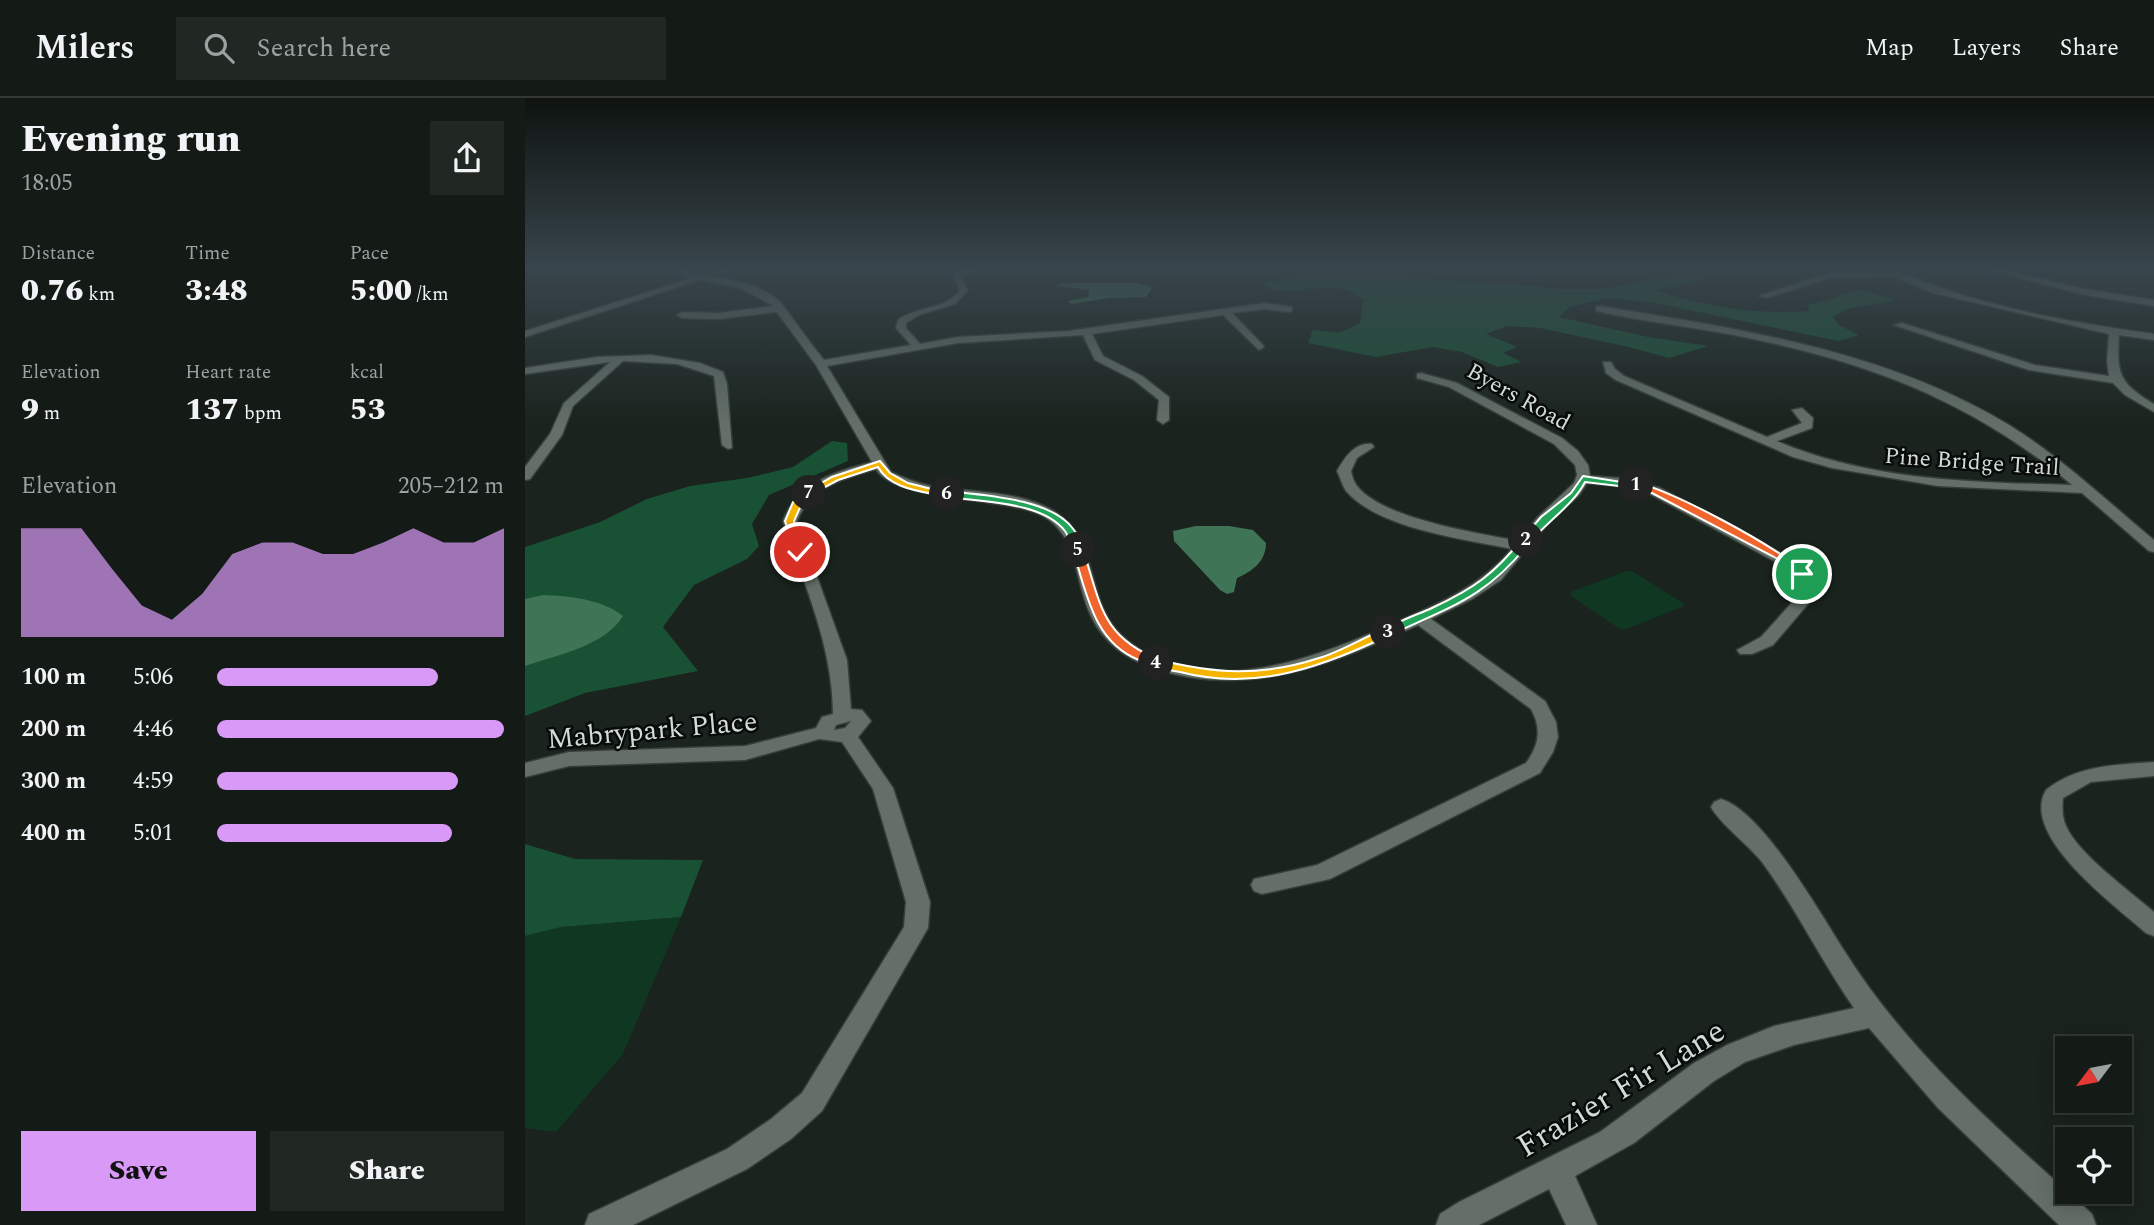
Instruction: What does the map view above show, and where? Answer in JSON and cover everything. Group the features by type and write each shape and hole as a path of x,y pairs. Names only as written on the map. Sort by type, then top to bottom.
{"street":[{"path":"525,328 557,319"},
{"path":"525,334 572,319"},
{"path":"788,319 823,367 887,475 905,485 928,491 1026,505 1062,522 1074,538 1103,624 1117,641 1137,655 1166,667 1199,674 1237,676 1299,668 1325,660 1419,618 1462,598 1503,570 1544,519 1575,494 1583,479 1619,482 1655,491 1781,557 1802,574 1808,590 1805,598 1767,641 1746,650"},
{"path":"906,319 901,322 901,328 918,347"},
{"path":"823,367 918,347 981,338 1050,336 1179,319"},
{"path":"1231,319 1259,347"},
{"path":"1654,319 1821,351 1901,377 1956,401 2006,429 2154,548"},
{"path":"2056,319 2114,332 2154,337"},
{"path":"1899,325 2033,368 2115,380"},
{"path":"1086,332 1099,358 1138,378 1165,399 1163,419"},
{"path":"2114,332 2111,367 2115,380 2133,397 2154,409"},
{"path":"525,371 619,360 667,359 691,362 719,374 728,445"},
{"path":"525,477 556,435 568,405 619,360"},
{"name":"Pine Bridge Trail","path":"1607,364 1610,371 1620,378 1826,464 1894,479 1945,485 2083,489"},
{"name":"Byers Road","path":"1422,376 1453,385 1559,441 1578,459 1583,479"},
{"path":"1766,441 1808,425 1807,418 1798,410"},
{"path":"1368,447 1352,456 1344,471 1347,486 1361,500 1395,516 1521,547"},
{"path":"600,1225 737,1159 781,1129 812,1102 847,1048 916,928 918,902 883,788 837,727 842,685 838,660 790,521 792,511 808,493 835,479 880,464"},
{"path":"1262,885 1322,873 1532,768 1546,749 1549,733 1547,719 1538,705 1419,618"},
{"name":"Mabrypark Place","path":"525,770 569,759 745,753 837,727"},
{"path":"2154,769 2088,775 2067,782 2053,794 2052,812 2056,827 2075,852 2154,926"},
{"path":"1721,807 1740,821 1766,849 1874,1016 1946,1099 2081,1225"},
{"name":"Frazier Fir Lane","path":"1451,1225 1479,1207 1557,1171 1614,1139 1715,1064 1741,1051 1799,1031 1874,1016"},
{"path":"1557,1171 1583,1225"}],"shaded area":[{"path":"1361,319 1566,319 1648,337 1708,346 1669,358 1540,328 1507,326 1486,334 1517,347 1503,353 1522,362 1498,367 1462,352 1433,347 1376,357 1308,343 1313,330 1339,333 1360,323"},
{"path":"1731,319 1834,319 1839,325 1859,335 1839,341"},
{"path":"832,441 847,443 848,461 769,495 752,524 759,546 747,559 694,585 663,627 698,671 585,693 525,716 525,547 600,522 647,499 690,486 747,478 793,467"},
{"path":"1196,526 1229,526 1253,530 1266,543 1261,560 1253,569 1237,578 1234,592 1227,594 1220,590 1174,541 1173,531"},
{"path":"1632,571 1684,606 1627,629 1620,629 1571,596 1571,592"},
{"path":"543,595 595,602 623,616 605,635 593,642 525,666 525,599"},
{"path":"525,844 575,859 703,860 681,917 561,927 525,936"},
{"path":"681,917 623,1054 556,1132 525,1128 525,936 561,927"}],"route":[{"path":"800,552 790,521 798,502 819,486 880,464 887,475 905,485 928,491 1026,505 1046,512 1069,530 1103,624 1117,641 1137,655 1166,667 1199,674 1237,676 1272,674 1325,660 1462,598 1503,570 1544,519 1575,494 1583,479 1619,482 1655,491 1781,557 1802,574"}]}
